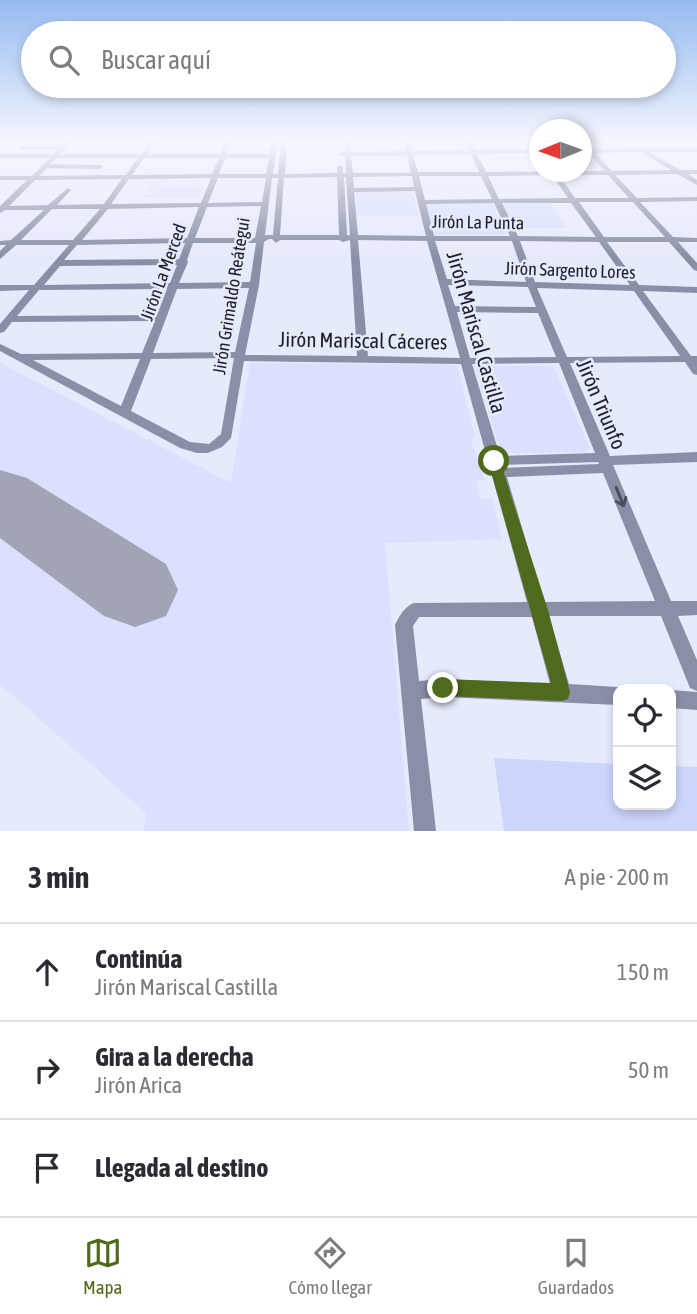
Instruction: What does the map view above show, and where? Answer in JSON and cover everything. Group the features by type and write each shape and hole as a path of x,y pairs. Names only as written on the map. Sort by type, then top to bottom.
{"street":[{"path":"1,209 29,181"},
{"path":"0,330 126,181"},
{"name":"Jirón La Merced","path":"125,412 149,356 214,181"},
{"name":"Jirón Grimaldo Reátegui","path":"125,412 196,449 212,449 228,435 239,356 254,285 267,181"},
{"name":"Jirón Grimaldo Reátegui","path":"277,239 281,181"},
{"path":"343,238 344,181"},
{"path":"347,181 351,190 356,238 363,358"},
{"name":"Jirón Mariscal Castilla","path":"417,181 442,282 562,692"},
{"name":"Jirón Triunfo","path":"488,181 515,238 531,284 697,682"},
{"path":"617,181 697,268"},
{"path":"561,182 692,359 697,372"},
{"path":"0,256 68,190"},
{"path":"351,190 498,201 697,199"},
{"path":"1,209 264,204"},
{"path":"0,243 259,238"},
{"name":"Jirón La Punta","path":"259,238 697,240"},
{"path":"56,263 184,262"},
{"name":"Jirón Sargento Lores","path":"442,282 697,290"},
{"path":"0,288 254,285"},
{"path":"451,309 542,310"},
{"path":"10,319 162,318"},
{"path":"0,347 125,412"},
{"name":"Jirón Mariscal Cáceres","path":"17,357 239,356 466,361 692,359"},
{"path":"496,467 697,457"},
{"path":"425,831 404,625 414,610 697,608"},
{"path":"411,691 443,688 613,696"},
{"path":"676,699 697,701"}],"shaded area":[{"path":"154,181 167,181 164,186 205,186 200,198 143,198"},
{"path":"355,190 412,190 419,216 357,216"},
{"path":"549,202 566,228 515,228 503,204"},
{"path":"426,203 492,203 507,235 433,235"},
{"path":"0,363 231,483 250,363 457,365 475,437 470,438 485,480 476,481 480,499 492,498 502,539 385,543 409,831 144,831 146,813 0,684"},
{"path":"475,366 553,366 590,448 585,452 501,453"},
{"path":"494,758 613,764 613,810 676,810 676,766 697,767 697,831 504,831"}],"runway":[{"path":"0,498 135,590"}],"route":[{"path":"443,688 562,692 494,461"}]}
